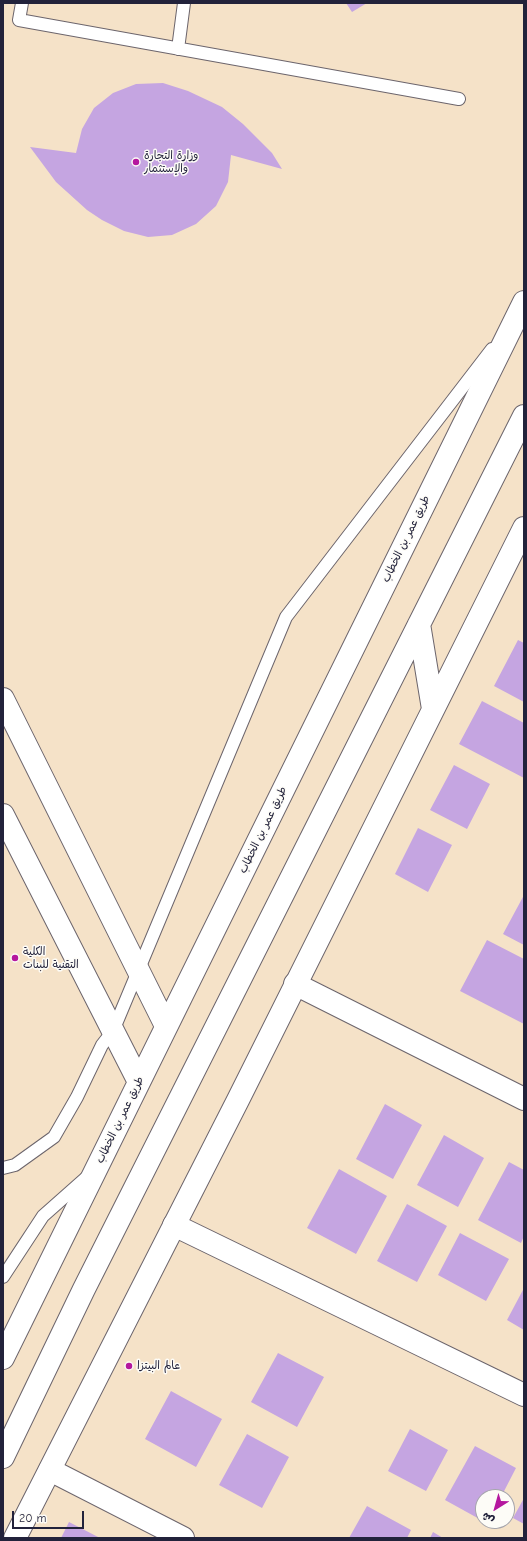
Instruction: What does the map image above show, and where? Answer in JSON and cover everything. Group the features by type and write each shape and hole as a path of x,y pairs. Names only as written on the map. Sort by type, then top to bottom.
{"street":[{"name":"طريق عمر بن الخطاب","path":"3,1358 519,311"},
{"path":"3,1457 84,1289 524,416"},
{"path":"15,1538 524,528"},
{"path":"419,624 433,709"},
{"path":"3,699 166,1026"},
{"path":"3,815 139,1082"},
{"path":"295,984 524,1099"},
{"path":"174,1225 524,1395"},
{"path":"50,1470 183,1538"}],"lane":[{"path":"22,3 19,20 459,99"},
{"path":"178,49 184,3"},
{"path":"3,1168 16,1165 54,1137 77,1097 102,1045 113,1031 139,972 286,617 519,311"},
{"path":"3,1277 43,1216 95,1170"}],"building":[{"path":"346,3 367,3 352,12"},
{"name":"وزارة التجارة والإستثمار","path":"163,83 188,91 222,107 243,124 272,153 282,169 231,155 228,182 216,206 196,224 172,235 148,237 124,231 102,220 87,210 56,182 30,147 76,153 82,129 94,108 113,93 136,84"},
{"path":"518,640 524,643 524,702 494,686"},
{"path":"482,701 524,723 524,778 459,744"},
{"path":"454,765 490,784 467,829 430,810"},
{"path":"418,828 452,845 428,892 395,874"},
{"path":"524,895 524,945 503,934"},
{"path":"487,940 524,959 524,1024 460,991"},
{"path":"385,1104 422,1125 393,1179 356,1159"},
{"path":"444,1135 484,1158 458,1207 417,1185"},
{"path":"509,1162 524,1170 524,1236 521,1243 478,1220"},
{"path":"339,1169 387,1196 356,1254 307,1228"},
{"path":"407,1204 447,1226 417,1282 377,1261"},
{"path":"460,1233 509,1259 486,1301 438,1275"},
{"path":"524,1288 524,1330 507,1320"},
{"path":"278,1353 324,1377 297,1427 251,1402"},
{"path":"171,1391 222,1419 196,1467 145,1439"},
{"path":"410,1429 448,1450 426,1491 388,1471"},
{"path":"247,1434 289,1457 262,1508 219,1485"},
{"path":"475,1446 516,1468 505,1489 475,1489 475,1517 445,1500"},
{"path":"524,1498 524,1524 515,1519 515,1514"},
{"path":"367,1506 411,1530 407,1538 349,1538"},
{"path":"69,1522 100,1538 61,1538"},
{"path":"433,1532 443,1538 430,1538"}],"place":[{"name":"وزارة التجارة والإستثمار","path":"136,162"},
{"name":"الكلية التقنية للبنات","path":"15,958"},
{"name":"عالم البيتزا","path":"129,1366"}]}
